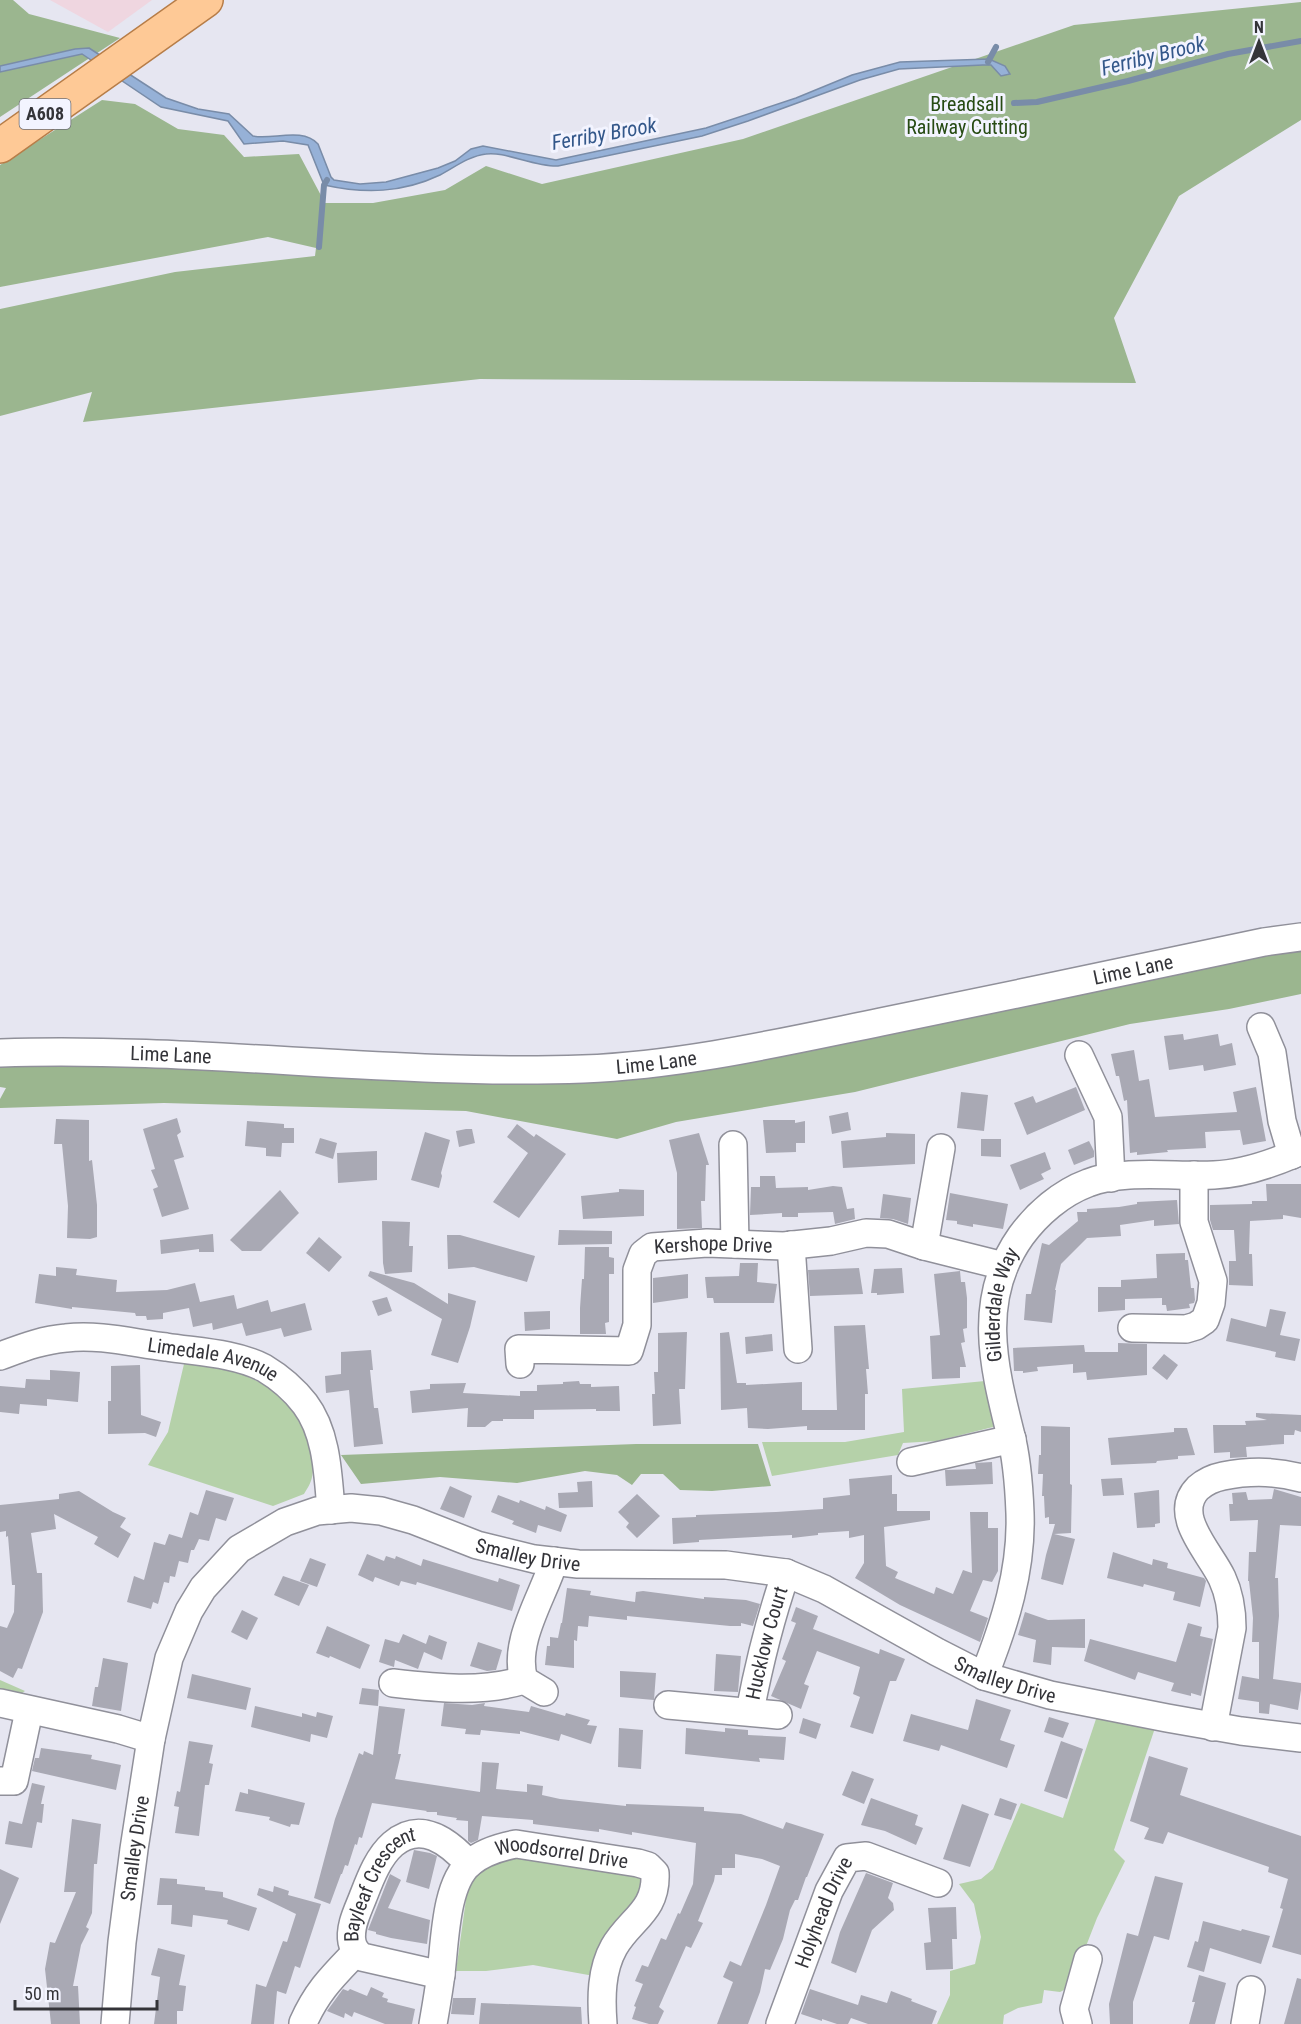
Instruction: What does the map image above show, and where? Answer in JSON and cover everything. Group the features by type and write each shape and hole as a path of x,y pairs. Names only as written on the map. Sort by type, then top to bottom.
{"main road":[{"name":"A608","path":"0,146 206,0"}],"street":[{"name":"Lime Lane","path":"0,1053 122,1052 487,1069 584,1069 674,1061 768,1045 1264,942 1301,938"},
{"path":"1262,1027 1272,1053 1282,1121 1296,1153"},
{"path":"1079,1055 1108,1117 1111,1178"},
{"path":"733,1145 735,1244"},
{"path":"924,1246 941,1148"},
{"name":"Gilderdale Way","path":"984,1676 1002,1627 1017,1567 1020,1534 1019,1492 1012,1439 996,1377 993,1339 993,1306 996,1289 1004,1266 1016,1244 1027,1228 1054,1202 1087,1183 1111,1178 1163,1174 1216,1175 1239,1171 1296,1153"},
{"path":"1132,1328 1186,1329 1196,1326 1204,1320 1211,1303 1213,1281 1194,1222 1194,1175"},
{"name":"Kershope Drive","path":"520,1364 519,1349 629,1350 636,1325 638,1270 643,1254 652,1247 707,1243 791,1245 831,1241 866,1233 888,1234 924,1246 1004,1266"},
{"path":"791,1245 798,1349"},
{"name":"Limedale Avenue","path":"0,1356 39,1342 92,1337 226,1356 264,1369 292,1390 314,1418 327,1467 331,1510"},
{"path":"911,1462 1012,1439"},
{"path":"1213,1727 1232,1628 1232,1614 1222,1578 1190,1523 1188,1507 1192,1494 1212,1478 1226,1475 1275,1473 1301,1478"},
{"name":"Smalley Drive","path":"115,2024 122,1942 134,1849 151,1739 169,1658 189,1611 203,1588 239,1549 285,1522 317,1510 351,1508 381,1511 504,1553 554,1561 578,1564 726,1565 786,1573 824,1589 984,1676 1050,1695 1213,1727 1301,1738"},
{"path":"393,1683 468,1689 534,1686 521,1671 523,1648 527,1630 548,1584 554,1561"},
{"name":"Hucklow Court","path":"750,1711 772,1614 786,1573"},
{"path":"0,1703 118,1729 151,1739"},
{"name":"Hucklow Court","path":"668,1706 778,1715"},
{"path":"0,1780 14,1781 29,1711"},
{"name":"Bayleaf Crescent","path":"441,1975 362,1957 356,1952 352,1941 352,1929 378,1863 393,1844 407,1836 432,1835 447,1841 469,1864"},
{"name":"Woodsorrel Drive","path":"434,2024 452,1895 457,1880 469,1864 497,1848 516,1844 638,1863 648,1866 655,1873 656,1886 651,1900 614,1948 607,1965 602,1984 603,2024"},
{"name":"Holyhead Drive","path":"780,2024 829,1891 847,1858 866,1856 938,1883"},
{"path":"303,2023 312,2001 356,1952"},
{"path":"1078,2024 1074,2009 1089,1959"},
{"path":"1245,2024 1251,1990"}],"shaded area":[{"path":"50,0 152,0 108,32"}],"green space":[{"path":"0,0 13,0 29,14 120,38 0,117"},
{"name":"Breadsall Railway Cutting","path":"1301,2 1301,120 1179,196 1114,318 1136,383 480,379 83,422 92,392 0,416 0,309 175,272 315,256 316,248 268,237 0,287 0,165 102,100 135,104 178,129 224,135 244,157 299,154 325,203 373,203 445,190 486,166 542,184 743,139 1074,25"},
{"path":"1301,948 1301,994 1229,1009 1130,1024 855,1092 676,1122 617,1139 466,1111 164,1103 0,1108 0,1099 6,1088 0,1087 0,1060 496,1077"},
{"path":"184,1364 213,1367 241,1374 271,1389 292,1410 307,1436 313,1464 310,1484 304,1494 273,1506 148,1465 168,1432"},
{"path":"985,1381 997,1426 937,1441 903,1443 898,1455 772,1476 762,1442 845,1442 904,1432 902,1389"},
{"path":"636,1444 758,1444 771,1486 712,1491 680,1490 663,1474 641,1474 632,1485 617,1475 585,1471 517,1483 440,1477 361,1484 341,1455"},
{"path":"0,1680 25,1691 15,1698 0,1694"},
{"path":"1097,1716 1155,1728 1114,1850 1125,1861 1097,1918 1070,1987 1060,1992 1044,1990 1042,2003 1018,2008 1004,2015 1003,2024 937,2024 950,1995 950,1971 975,1964 981,1937 974,1904 959,1884 981,1879 993,1869 1021,1803 1063,1818"},
{"path":"527,1854 641,1878 647,1887 594,1976 533,1965 486,1971 456,1971 468,1885 480,1871 494,1863 509,1857"}],"water":[{"path":"89,48 166,98 198,109 229,114 253,136 296,135 311,139 318,144 334,180 360,184 386,182 438,168 455,161 471,149 483,146 556,160 706,128 796,98 852,75 900,62 989,59 1005,66 1010,74 1001,76 991,65 899,69 860,80 702,136 558,166 486,154 468,159 426,181 397,188 369,191 324,185 308,145 283,141 244,144 228,121 161,107 82,54 0,72 0,66"}],"building":[{"path":"1183,1034 1184,1040 1218,1034 1220,1046 1232,1043 1236,1065 1204,1071 1203,1065 1169,1070 1164,1036"},
{"path":"1134,1050 1139,1081 1149,1079 1155,1117 1237,1112 1233,1092 1256,1087 1266,1141 1243,1145 1240,1130 1205,1132 1206,1148 1167,1150 1168,1152 1137,1155 1137,1152 1130,1153 1127,1100 1124,1101 1119,1076 1116,1076 1111,1054"},
{"path":"1076,1087 1085,1110 1027,1135 1014,1103 1033,1096 1036,1103"},
{"path":"961,1092 988,1095 984,1131 957,1128"},
{"path":"848,1112 851,1130 832,1134 829,1116"},
{"path":"177,1118 181,1132 177,1135 184,1157 174,1160 189,1209 162,1217 153,1189 158,1187 151,1170 155,1169 143,1129"},
{"path":"56,1119 89,1120 89,1161 92,1160 97,1205 97,1237 67,1238 68,1206 62,1144 54,1144"},
{"path":"763,1120 795,1120 795,1123 805,1121 805,1143 796,1143 796,1152 766,1153"},
{"path":"247,1121 284,1124 284,1128 294,1128 294,1143 282,1143 281,1157 266,1156 266,1148 245,1146"},
{"path":"517,1124 534,1137 536,1134 566,1154 519,1218 493,1202 528,1153 507,1137"},
{"path":"472,1129 475,1143 459,1147 456,1131"},
{"path":"425,1132 450,1140 439,1188 411,1180"},
{"path":"699,1133 709,1165 706,1165 705,1201 701,1201 702,1228 677,1229 677,1173 669,1140"},
{"path":"886,1133 915,1134 915,1164 843,1168 841,1141 886,1137"},
{"path":"320,1138 337,1143 333,1159 315,1153"},
{"path":"981,1139 1001,1139 1001,1157 981,1156"},
{"path":"1089,1141 1094,1157 1074,1165 1068,1150"},
{"path":"377,1151 377,1180 338,1183 337,1153"},
{"path":"1045,1152 1051,1169 1041,1174 1044,1179 1020,1190 1010,1165"},
{"path":"760,1176 775,1176 776,1188 808,1187 808,1190 842,1187 847,1209 854,1208 855,1219 835,1224 833,1212 798,1213 798,1217 782,1217 782,1213 750,1215 751,1187 760,1187"},
{"path":"1266,1184 1301,1184 1301,1218 1283,1215 1283,1219 1250,1221 1249,1254 1252,1254 1253,1286 1229,1285 1229,1261 1236,1261 1234,1230 1213,1230 1210,1205 1252,1204 1252,1201 1267,1201"},
{"path":"619,1189 644,1190 644,1216 583,1219 581,1196 619,1192"},
{"path":"280,1190 299,1213 261,1251 242,1251 230,1240"},
{"path":"950,1193 1008,1204 1003,1229 973,1224 973,1227 946,1220"},
{"path":"883,1194 911,1198 908,1224 880,1218"},
{"path":"1177,1200 1179,1224 1154,1226 1154,1220 1120,1225 1121,1236 1087,1238 1061,1264 1055,1290 1052,1323 1024,1320 1026,1294 1031,1294 1042,1243 1049,1245 1078,1221 1077,1212 1137,1204 1137,1202"},
{"path":"382,1221 410,1222 409,1246 413,1246 412,1272 385,1274"},
{"path":"559,1230 612,1231 612,1244 558,1245"},
{"path":"213,1234 214,1252 199,1252 199,1249 161,1254 160,1240"},
{"path":"447,1235 460,1235 535,1256 527,1282 474,1267 448,1269"},
{"path":"319,1237 342,1257 329,1272 306,1253"},
{"path":"585,1247 609,1247 609,1257 614,1258 614,1274 609,1274 609,1322 605,1323 606,1334 580,1334"},
{"path":"1185,1253 1191,1288 1194,1288 1195,1300 1194,1303 1189,1304 1190,1308 1167,1311 1166,1305 1162,1305 1162,1298 1125,1299 1125,1310 1098,1312 1098,1287 1121,1287 1121,1280 1157,1278 1156,1254"},
{"path":"740,1263 758,1263 757,1282 777,1284 774,1303 714,1303 713,1298 707,1298 705,1277 739,1276"},
{"path":"56,1267 77,1269 76,1275 117,1280 116,1292 167,1290 195,1283 200,1302 234,1295 237,1309 268,1300 271,1312 305,1303 312,1330 284,1337 281,1328 246,1336 242,1323 213,1330 212,1323 193,1327 189,1308 163,1313 163,1319 147,1320 146,1316 136,1316 135,1313 72,1307 72,1309 35,1303 39,1274 56,1276"},
{"path":"859,1268 863,1294 810,1296 808,1270"},
{"path":"902,1268 904,1293 877,1295 877,1293 871,1293 874,1269"},
{"path":"370,1271 414,1283 448,1304 448,1293 476,1301 458,1363 431,1355 442,1319 368,1276"},
{"path":"960,1271 961,1282 965,1282 967,1298 967,1328 963,1329 965,1342 961,1343 966,1367 960,1367 960,1378 932,1379 930,1336 940,1335 934,1274"},
{"path":"688,1274 688,1298 653,1303 653,1278"},
{"path":"387,1297 392,1311 378,1316 372,1301"},
{"path":"1270,1309 1286,1312 1280,1335 1300,1339 1295,1361 1275,1357 1276,1352 1226,1341 1231,1318 1266,1327"},
{"path":"550,1311 550,1329 525,1331 524,1312"},
{"path":"865,1325 869,1369 866,1369 868,1394 865,1394 865,1430 807,1430 807,1426 748,1428 747,1408 721,1410 720,1333 729,1332 737,1383 746,1383 746,1385 802,1382 802,1410 837,1410 834,1326"},
{"path":"687,1332 685,1389 679,1389 681,1424 653,1426 652,1394 655,1394 654,1372 658,1372 658,1333"},
{"path":"772,1334 773,1351 746,1354 745,1337"},
{"path":"1118,1343 1147,1344 1147,1375 1087,1380 1086,1372 1073,1373 1073,1364 1037,1367 1038,1371 1023,1373 1023,1371 1014,1371 1013,1348 1084,1345 1085,1352 1118,1352"},
{"path":"371,1350 373,1370 370,1370 374,1408 378,1408 383,1444 354,1447 349,1390 326,1393 325,1376 341,1374 341,1352"},
{"path":"1164,1354 1178,1365 1167,1380 1152,1368"},
{"path":"140,1365 141,1415 161,1422 156,1437 145,1433 108,1434 111,1366"},
{"path":"50,1370 80,1372 78,1402 47,1399 47,1406 20,1404 19,1414 0,1412 0,1386 25,1388 26,1379 50,1380"},
{"path":"579,1381 580,1384 591,1384 591,1387 619,1386 620,1411 534,1410 534,1419 503,1419 503,1421 492,1421 485,1427 467,1427 468,1408 412,1413 410,1391 430,1389 430,1384 466,1383 463,1393 520,1396 520,1391 537,1391 537,1385"},
{"path":"1256,1413 1301,1415 1301,1432 1295,1430 1294,1435 1284,1435 1284,1444 1246,1447 1247,1457 1230,1458 1230,1452 1214,1453 1213,1425 1246,1425 1245,1421 1267,1420 1256,1417"},
{"path":"1041,1426 1070,1427 1071,1533 1054,1534 1075,1539 1063,1585 1041,1579 1055,1524 1049,1524 1049,1517 1045,1518 1044,1496 1042,1496 1043,1474 1038,1474 1039,1455 1041,1455"},
{"path":"1174,1428 1187,1428 1195,1455 1178,1456 1178,1459 1156,1463 1111,1465 1108,1438 1174,1432"},
{"path":"992,1462 993,1484 946,1486 945,1470 976,1469 975,1463"},
{"path":"892,1475 892,1494 897,1494 897,1511 930,1511 930,1520 884,1527 886,1566 898,1572 895,1578 934,1594 936,1587 953,1594 963,1570 972,1573 970,1512 988,1512 988,1528 998,1528 998,1571 992,1582 983,1580 970,1611 988,1618 980,1642 900,1605 855,1578 864,1563 864,1535 849,1538 849,1531 792,1538 792,1535 699,1540 699,1542 673,1544 672,1518 823,1509 823,1498 850,1495 849,1479"},
{"path":"1122,1478 1124,1495 1103,1496 1101,1479"},
{"path":"592,1481 593,1507 559,1508 558,1493 578,1492 577,1482"},
{"path":"450,1486 472,1496 464,1518 440,1509"},
{"path":"1274,1489 1301,1497 1301,1526 1280,1525 1275,1578 1278,1578 1279,1616 1273,1679 1301,1683 1301,1690 1298,1710 1270,1704 1269,1714 1259,1713 1259,1702 1238,1699 1242,1676 1259,1679 1259,1642 1252,1642 1253,1618 1248,1581 1249,1552 1256,1552 1258,1520 1230,1521 1229,1504 1233,1504 1232,1493 1246,1492 1248,1500 1272,1499"},
{"path":"206,1490 234,1498 226,1521 216,1518 209,1541 199,1539 194,1550 191,1550 188,1563 179,1561 175,1577 170,1576 169,1583 164,1582 158,1604 153,1602 151,1609 127,1602 134,1576 144,1580 154,1542 165,1545 169,1534 182,1538 190,1512 198,1515"},
{"path":"1159,1490 1160,1523 1155,1524 1155,1527 1137,1528 1134,1493"},
{"path":"79,1491 126,1518 120,1527 131,1534 118,1558 94,1544 98,1537 54,1514 56,1529 31,1533 37,1573 42,1573 43,1612 22,1669 18,1668 13,1678 0,1671 0,1626 7,1628 14,1612 15,1585 12,1585 8,1536 6,1537 6,1531 0,1532 0,1505 59,1499 59,1494"},
{"path":"637,1494 660,1516 637,1538 626,1527 629,1523 618,1512"},
{"path":"498,1495 519,1503 520,1500 545,1510 546,1506 567,1515 561,1532 538,1525 536,1533 512,1524 514,1521 491,1512"},
{"path":"1113,1552 1152,1565 1153,1559 1168,1563 1167,1568 1204,1578 1206,1581 1200,1607 1173,1600 1175,1592 1107,1578"},
{"path":"367,1554 384,1561 386,1556 395,1559 396,1556 421,1566 423,1559 498,1582 499,1578 520,1585 512,1611 417,1582 416,1585 401,1581 399,1586 375,1577 373,1582 358,1575"},
{"path":"310,1558 326,1564 317,1587 300,1581"},
{"path":"283,1576 309,1585 299,1606 274,1595"},
{"path":"567,1588 591,1591 590,1595 635,1602 636,1592 643,1591 704,1599 704,1597 746,1600 760,1604 753,1626 741,1623 741,1626 730,1626 627,1616 627,1620 589,1616 588,1627 578,1626 577,1641 574,1640 574,1668 545,1665 550,1637 558,1638"},
{"path":"796,1607 818,1616 813,1629 879,1654 880,1649 905,1659 896,1681 890,1681 873,1734 850,1727 860,1697 853,1694 860,1667 817,1651 804,1684 809,1686 801,1709 771,1696 786,1661 782,1659 796,1623 791,1621"},
{"path":"242,1610 258,1618 247,1640 231,1632"},
{"path":"1025,1612 1048,1620 1085,1619 1085,1648 1052,1647 1051,1665 1033,1662 1036,1640 1018,1635"},
{"path":"1188,1623 1202,1627 1200,1636 1213,1639 1201,1696 1171,1691 1174,1683 1138,1672 1135,1680 1084,1661 1090,1639 1176,1662"},
{"path":"327,1626 370,1645 360,1669 330,1656 329,1658 316,1653"},
{"path":"403,1634 426,1644 429,1635 447,1642 442,1660 424,1652 418,1669 395,1660 394,1667 379,1662 385,1639 399,1643"},
{"path":"478,1642 502,1650 496,1670 487,1671 470,1666"},
{"path":"716,1654 741,1656 738,1692 714,1691"},
{"path":"103,1658 128,1663 121,1711 92,1706"},
{"path":"620,1671 656,1673 654,1700 620,1697"},
{"path":"192,1674 251,1688 246,1710 187,1698"},
{"path":"362,1688 379,1690 378,1706 359,1704"},
{"path":"976,1699 1011,1710 1000,1740 1015,1745 1007,1768 941,1745 939,1751 903,1741 911,1714 968,1730"},
{"path":"444,1703 472,1705 485,1703 484,1706 529,1712 531,1706 565,1716 566,1713 590,1720 587,1725 597,1726 591,1744 561,1734 559,1741 520,1731 520,1734 481,1730 480,1735 465,1734 466,1729 441,1726"},
{"path":"255,1706 302,1717 302,1713 316,1717 317,1712 333,1716 327,1738 311,1734 310,1742 251,1727"},
{"path":"379,1706 405,1709 398,1754 401,1754 395,1779 480,1792 482,1762 499,1763 496,1789 527,1792 527,1784 543,1786 542,1795 560,1799 626,1806 626,1804 704,1807 704,1811 741,1814 783,1829 786,1822 824,1834 798,1900 795,1900 790,1910 783,1939 770,1970 765,1969 760,1992 748,2024 717,2024 733,1982 723,1977 730,1961 741,1966 780,1866 762,1859 735,1854 735,1868 722,1868 722,1875 715,1875 698,1921 703,1923 691,1948 686,1946 659,2007 664,2011 658,2024 632,2019 636,2007 634,2006 643,1984 635,1981 642,1965 648,1967 661,1938 666,1940 678,1913 680,1914 693,1884 696,1843 632,1832 632,1835 599,1829 599,1832 533,1824 533,1820 482,1816 478,1840 471,1843 468,1841 468,1821 437,1815 437,1812 372,1803 362,1838 359,1837 357,1845 355,1844 348,1866 345,1865 330,1904 314,1898 335,1819 359,1753 363,1755 364,1751 373,1755"},
{"path":"1049,1717 1069,1723 1063,1738 1044,1732"},
{"path":"803,1718 821,1724 816,1739 799,1733"},
{"path":"619,1728 643,1730 641,1769 618,1767"},
{"path":"686,1728 725,1732 725,1728 748,1730 748,1735 786,1737 784,1760 759,1758 760,1762 685,1754"},
{"path":"189,1741 213,1745 209,1763 213,1764 209,1785 205,1785 199,1836 175,1833 179,1807 174,1806 177,1791 180,1792"},
{"path":"1061,1741 1083,1749 1067,1799 1044,1791"},
{"path":"41,1748 92,1755 91,1759 121,1765 116,1790 32,1771 35,1758 39,1758"},
{"path":"1149,1756 1188,1768 1180,1795 1301,1836 1301,1955 1272,1947 1283,1909 1280,1908 1288,1879 1268,1872 1269,1867 1168,1832 1163,1844 1144,1839 1149,1828 1130,1821"},
{"path":"852,1771 874,1779 864,1804 842,1795"},
{"path":"32,1783 45,1786 41,1804 44,1804 42,1823 37,1822 32,1848 5,1844 9,1821 22,1824"},
{"path":"248,1789 305,1803 299,1825 291,1824 290,1827 269,1820 270,1817 235,1811 240,1792 248,1794"},
{"path":"871,1798 918,1815 915,1825 923,1828 916,1845 885,1831 861,1825"},
{"path":"1000,1798 1017,1804 1011,1820 994,1815"},
{"path":"962,1804 989,1814 970,1867 943,1859"},
{"path":"72,1819 101,1824 97,1864 94,1864 92,1913 86,1927 89,1929 81,1945 73,1986 78,1986 80,2024 51,2024 45,1969 50,1942 55,1943 76,1892 64,1892"},
{"path":"414,1850 437,1856 429,1889 406,1882"},
{"path":"0,1869 19,1878 0,1924"},
{"path":"866,1873 893,1883 888,1898 893,1903 894,1910 872,1930 856,1973 831,1963 840,1932"},
{"path":"390,1874 401,1880 388,1908 430,1920 427,1944 391,1938 368,1930"},
{"path":"1155,1876 1183,1883 1169,1940 1154,1936 1133,2002 1133,2024 1110,2024 1109,2004 1127,1933 1138,1936"},
{"path":"160,1878 177,1879 177,1884 205,1887 205,1890 223,1892 223,1897 257,1908 249,1931 227,1924 228,1920 193,1915 192,1927 171,1924 172,1905 157,1905"},
{"path":"274,1886 289,1891 288,1895 321,1904 300,1968 295,1966 286,1994 277,1991 274,2024 251,2024 256,1984 266,1987 283,1941 287,1942 296,1914 257,1895 259,1888 273,1892"},
{"path":"956,1907 957,1939 952,1939 953,1969 926,1970 924,1943 931,1942 928,1908"},
{"path":"1203,1921 1270,1936 1261,1964 1210,1948 1204,1972 1187,1967 1195,1941 1198,1942"},
{"path":"158,1948 185,1955 179,1985 186,1986 183,2011 177,2011 177,2024 154,2024 160,1977 151,1975"},
{"path":"1199,1975 1226,1983 1215,2024 1189,2024"},
{"path":"1297,1978 1301,1979 1301,2024 1284,2024"},
{"path":"371,1987 384,1993 382,1997 388,1999 387,2002 415,2009 412,2024 385,2024 354,2012 352,2017 345,2013 344,2018 327,2011 343,1989 348,1991 350,1989 367,1996"},
{"path":"810,1989 858,2005 861,1995 887,2003 891,1991 937,2011 932,2024 868,2024 851,2018 848,2024 837,2024 801,2014"},
{"path":"453,1998 476,1998 474,2015 451,2014"},
{"path":"481,2003 581,2007 582,2024 479,2024"}],"waterway":[{"name":"Ferriby Brook","path":"1014,103 1037,102 1128,81 1228,54 1301,41"},
{"path":"988,62 996,47"},
{"path":"319,247 324,185 327,180"}]}
